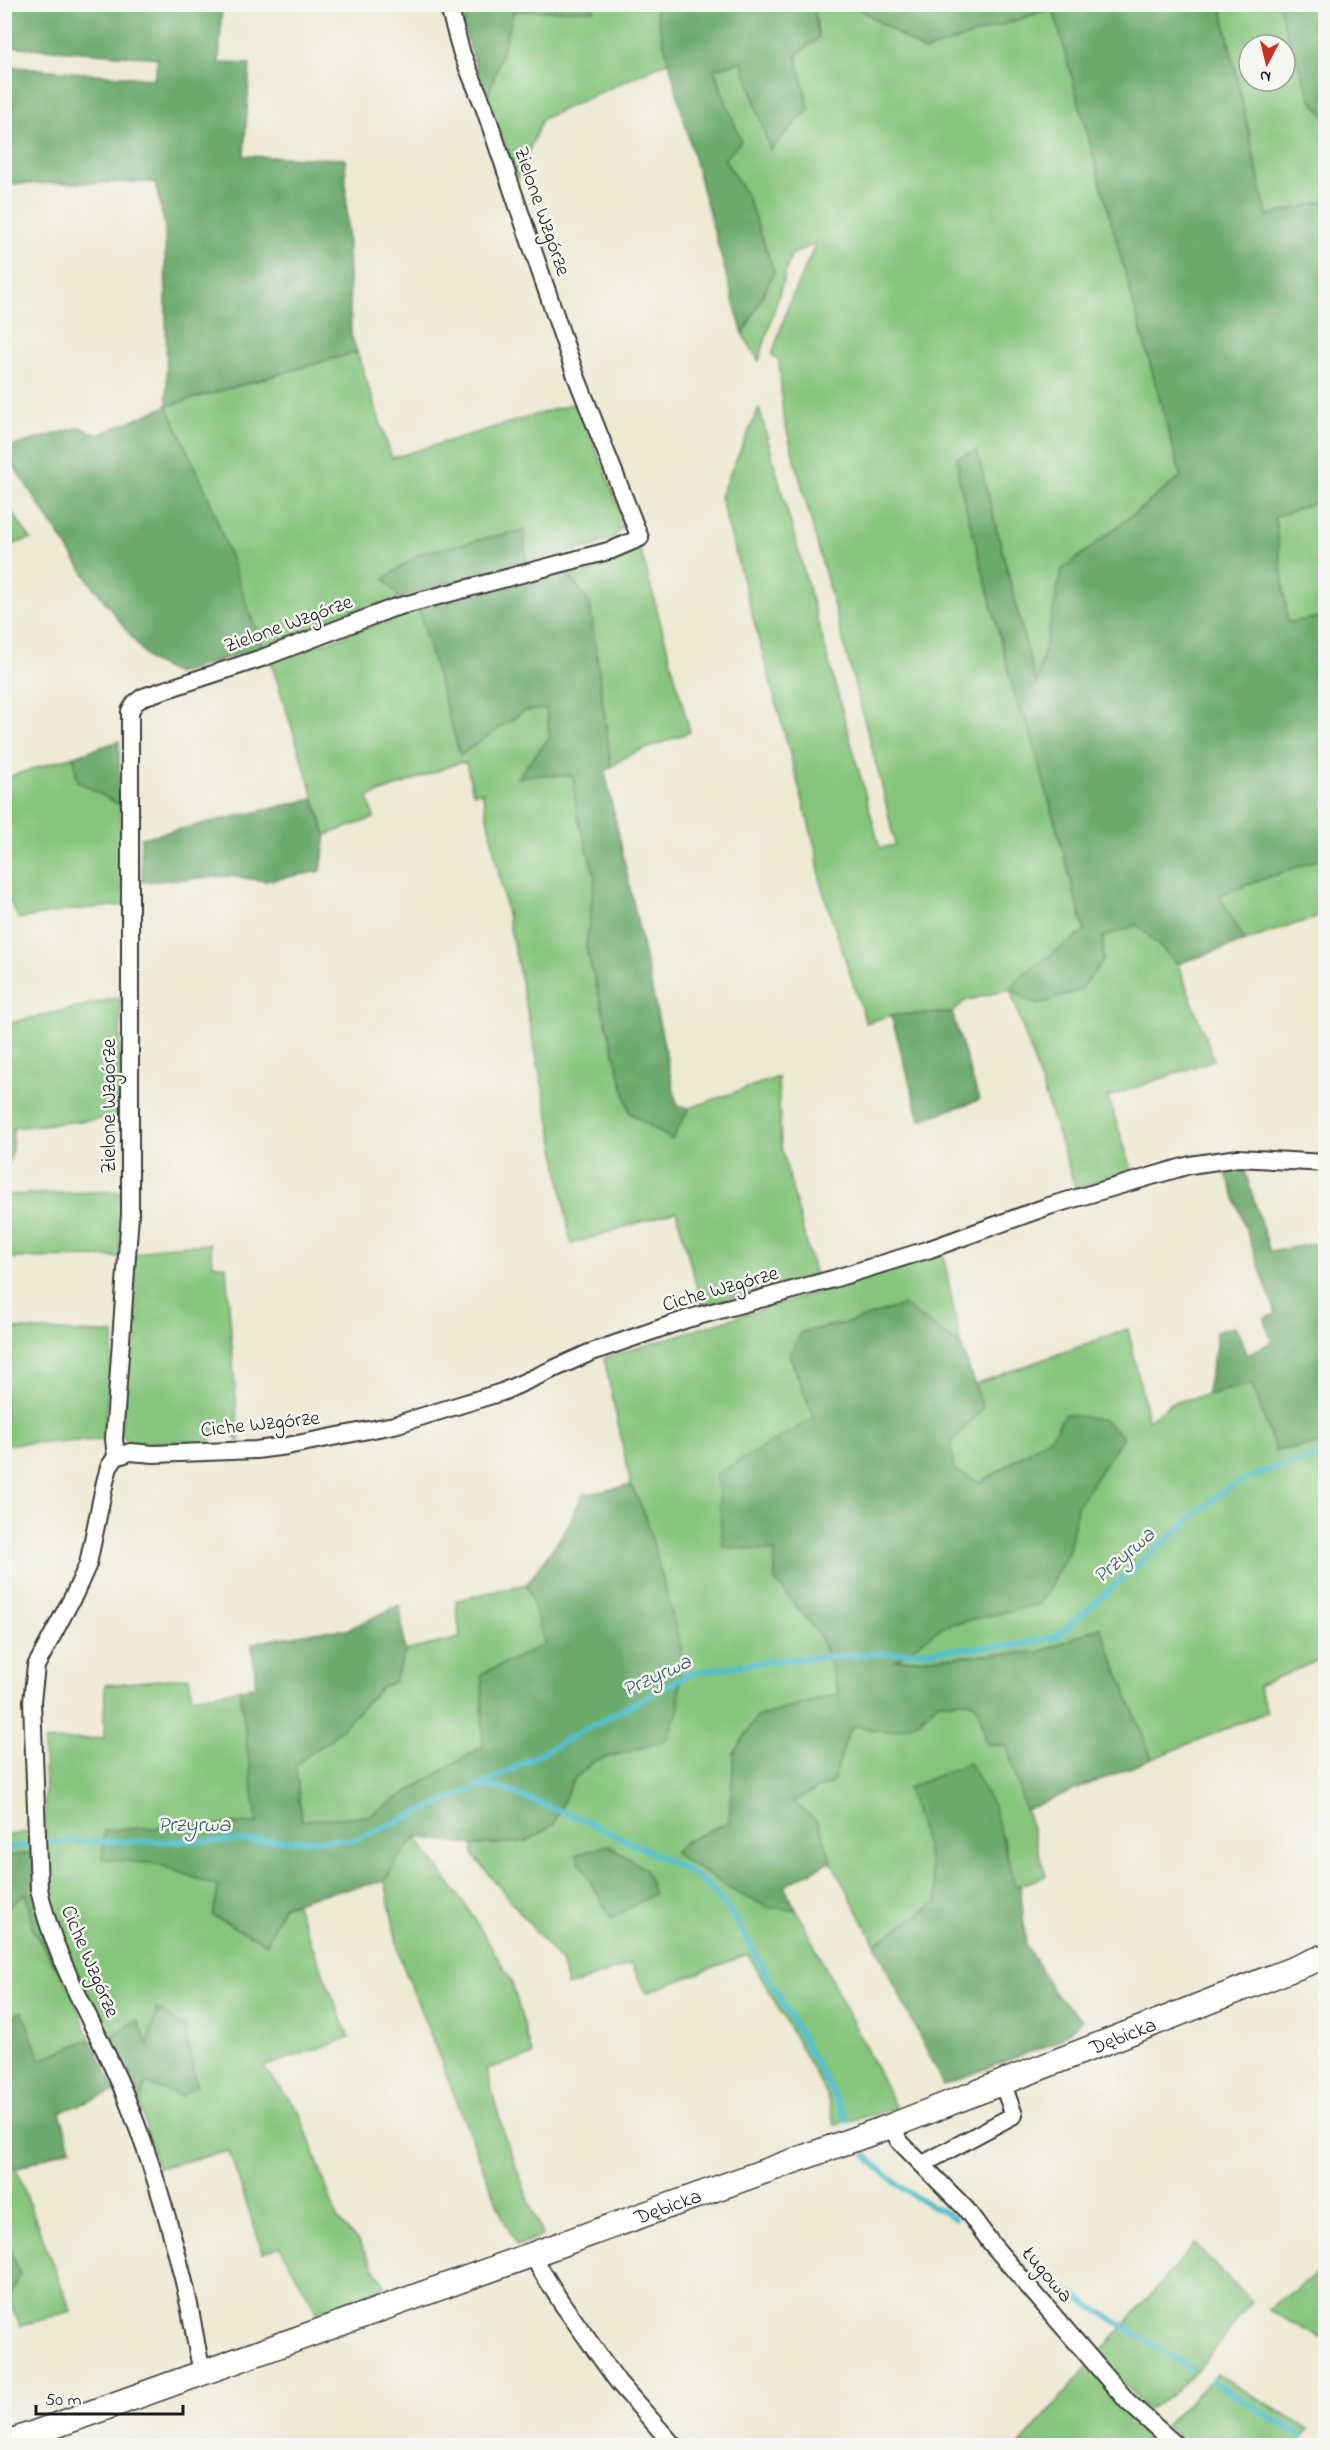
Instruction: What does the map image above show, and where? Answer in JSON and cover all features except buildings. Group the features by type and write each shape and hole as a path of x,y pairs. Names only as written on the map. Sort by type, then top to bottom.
{"street":[{"name":"Zielone Wzgórze","path":"116,1457 114,1439 130,1214 130,711 143,697 262,658 393,608 612,550 640,538 576,376 484,107 462,54 448,4"},
{"name":"Ciche Wzgórze","path":"202,2372 184,2281 158,2187 124,2092 55,1943 44,1912 39,1888 33,1678 36,1666 88,1564 105,1482 109,1467 116,1457 130,1452 154,1454 256,1450 386,1427 502,1392 590,1353 687,1319 843,1276 930,1249 1049,1206 1190,1165 1238,1158 1326,1163"},
{"name":"Dębicka","path":"4,2444 891,2126 1326,1956"},
{"path":"923,2164 1014,2115 1002,2082"},
{"name":"Ługowa","path":"891,2126 899,2141 966,2209 991,2243 1128,2402 1177,2445"},
{"path":"531,2254 561,2302 618,2382 674,2445"}],"green space":[{"path":"5,4 222,5 219,63 250,64 244,156 345,159 351,335 357,352 167,406 165,226 155,182 4,184 5,66 154,79 158,58 5,46"},
{"path":"457,5 471,5 463,26 456,8"},
{"path":"471,5 595,5 594,10 514,11 487,100 463,26"},
{"path":"595,5 654,5 669,61 542,119 518,179 487,100 514,11 593,10"},
{"path":"654,5 813,5 819,38 796,55 809,109 770,150 742,61 714,69 741,141 724,159 747,196 774,272 743,335 699,177"},
{"path":"813,5 854,5 924,51 1053,8 1181,477 1062,570 1037,688 977,451 957,457 959,480 1020,714 1029,727 1085,932 1022,975 1103,961 1103,937 1137,924 1178,964 1214,1060 1108,1097 1133,1172 1076,1189 1010,989 965,1001 952,1013 891,1015 866,1023 821,885 816,850 720,496 759,408 880,848 895,845 883,790 783,416 779,360 772,355 790,301 816,243 791,255 759,361 743,335 774,272 747,196 724,159 713,69 742,61 770,150 809,109 796,54 819,38"},
{"path":"854,5 1221,5 1237,78 1237,93 1240,93 1267,216 1325,201 1325,499 1275,517 1288,623 1325,616 1325,857 1219,895 1245,941 1178,964 1137,925 1103,937 1103,961 1080,990 1037,1005 1010,989 1022,975 1085,931 1029,727 1020,714 959,480 957,457 977,451 1036,686 1062,570 1181,477 1053,8 924,51"},
{"path":"1221,5 1280,5 1287,33 1237,33 1237,78"},
{"path":"1280,5 1325,5 1325,116 1312,101 1297,61 1297,33 1287,33"},
{"path":"1297,61 1312,101 1325,116 1325,201 1267,216 1240,93 1297,93"},
{"path":"357,352 392,458 575,403 580,409 625,522 615,537 595,546 526,561 523,530 400,598 262,647 209,498 167,406"},
{"path":"167,406 209,498 262,647 177,674 150,661 90,582 5,453 5,448 80,427 98,435"},
{"path":"1325,499 1325,616 1288,624 1275,517"},
{"path":"5,502 31,539 5,546"},
{"path":"524,530 526,561 400,598 384,579 421,553"},
{"path":"640,547 690,732 629,755 611,767 590,604 566,571"},
{"path":"566,571 590,604 611,767 605,772 677,1105 689,1108 672,1140 630,1113 586,947 595,876 577,813 573,776 532,775 517,778 550,737 546,709 524,711 460,755 418,609"},
{"path":"418,609 460,755 524,711 546,708 550,737 517,778 532,775 573,776 577,813 595,876 586,947 630,1113 672,1139 689,1108 778,1077 781,1146 815,1276 702,1306 676,1211 571,1244 554,1142 482,792 473,793 466,763 459,763 368,797 374,818 326,835 271,662"},
{"path":"119,741 120,805 77,781 74,756"},
{"path":"74,756 77,781 120,805 124,905 71,910 19,919 5,892 4,778"},
{"path":"313,799 326,835 321,871 265,881 230,876 142,882 141,838"},
{"path":"1325,857 1325,914 1245,941 1219,895"},
{"path":"121,997 119,1117 13,1128 12,1151 5,1175 5,1024"},
{"path":"952,1013 979,1100 920,1120 891,1015"},
{"path":"1225,1170 1245,1171 1270,1252 1325,1241 1325,1443 1276,1451 1252,1384 1206,1395 1216,1346 1216,1332 1235,1326 1248,1355 1271,1342 1265,1318 1276,1314"},
{"path":"121,1191 120,1257 5,1258 4,1195"},
{"path":"210,1244 213,1264 226,1266 239,1442 228,1431 215,1431 210,1442 131,1443 121,1435 132,1265 136,1255 159,1247"},
{"path":"943,1253 961,1346 903,1305 851,1322 802,1332 789,1354 815,1418 718,1474 723,1546 775,1551 775,1580 821,1637 839,1694 757,1717 734,1753 730,1822 686,1841 770,1908 796,1909 896,2108 835,2125 826,2093 748,1954 646,1993 631,1964 567,1987 562,1963 473,1855 473,1845 526,1842 554,1824 573,1780 594,1761 666,1741 681,1648 646,1517 631,1485 604,1358"},
{"path":"903,1305 961,1346 983,1407 951,1444 954,1470 981,1483 1052,1436 1065,1414 1104,1420 1123,1437 1077,1506 1069,1551 1040,1604 943,1626 896,1660 1040,1652 1100,1627 1152,1759 1025,1810 1007,1746 987,1744 978,1707 969,1701 938,1702 919,1720 892,1731 881,1731 856,1725 848,1733 833,1782 793,1801 819,1823 831,1861 784,1886 796,1909 770,1908 737,1893 674,1853 683,1843 729,1822 734,1753 757,1717 839,1694 821,1637 775,1580 775,1551 723,1547 717,1474 814,1418 789,1354 802,1332 851,1322"},
{"path":"4,1328 114,1334 103,1440 5,1444"},
{"path":"1128,1329 1148,1420 1172,1403 1252,1384 1276,1451 1325,1443 1325,1675 1319,1660 1258,1686 1267,1712 1152,1759 1100,1627 1040,1652 895,1660 943,1626 1040,1604 1069,1551 1077,1506 1123,1437 1065,1414 1052,1436 981,1483 953,1469 951,1444 983,1407 975,1384"},
{"path":"631,1485 646,1517 681,1648 679,1708 666,1741 594,1761 573,1780 554,1824 526,1842 473,1845 416,1837 396,1861 385,1881 314,1896 283,1906 267,1944 213,1916 218,1887 159,1864 102,1859 105,1830 257,1823 240,1689 256,1686 252,1643 321,1631 347,1630 400,1605 405,1651 394,1682 382,1687 331,1739 296,1764 301,1820 369,1816 483,1746 482,1674 545,1644 527,1584 564,1533 583,1495"},
{"path":"527,1584 545,1644 482,1674 483,1746 369,1816 301,1821 296,1764 331,1739 382,1687 394,1682 405,1651 460,1638 456,1600"},
{"path":"189,1677 192,1697 240,1689 257,1823 105,1830 102,1858 159,1864 218,1887 266,1943 283,1906 295,1903 349,2038 263,2067 299,2111 338,2220 357,2240 386,2287 317,2312 280,2246 263,2253 229,2151 157,2168 140,2105 146,2083 180,2096 157,2008 148,2046 137,2020 110,2037 62,1942 48,1900 44,1741 104,1738 105,1685"},
{"path":"969,1701 978,1707 987,1744 1007,1746 1046,1876 1015,1887 1003,1836 908,1788 925,1843 938,1901 875,1944 831,1861 819,1823 792,1801 833,1782 848,1733 856,1725 872,1730 919,1722 938,1702"},
{"path":"969,1763 994,1808 1015,1886 1020,1884 1026,1945 1054,1993 1083,2020 1056,2042 943,2085 875,1944 938,1901 925,1843 908,1788"},
{"path":"26,1832 31,1834 31,1853 5,1857 5,1836"},
{"path":"416,1837 469,1910 511,1980 533,2056 486,2069 505,2138 542,2235 517,2246 503,2218 400,1958 385,1881 396,1861"},
{"path":"608,1845 645,1869 654,1894 611,1919 576,1855"},
{"path":"31,1853 58,1970 33,1930 26,1893 5,1909 5,1857"},
{"path":"26,1893 33,1930 72,1993 90,2039 40,2060 22,2011 5,2021 5,1909"},
{"path":"157,2008 185,2029 197,2086 181,2096 146,2083 140,2105 110,2037 137,2020 148,2045"},
{"path":"22,2011 40,2060 90,2039 116,2091 60,2112 71,2148 16,2169 5,2160 5,2021"},
{"path":"4,2160 16,2169 71,2311 20,2326 9,2299 20,2275 5,2235"},
{"path":"4,2235 20,2275 9,2299 5,2290"},
{"path":"1195,2244 1251,2301 1218,2346 1190,2378 1161,2402 1147,2409 1097,2356"},
{"path":"1325,2267 1325,2340 1268,2310"},
{"path":"1087,2367 1167,2446 1019,2446"},
{"path":"1217,2374 1308,2429 1297,2445 1191,2446 1165,2426"}],"waterway":[{"name":"Przyrwa","path":"4,1848 53,1842 354,1840 480,1786 691,1673 769,1661 1017,1645 1057,1636 1218,1495 1257,1474 1326,1456"},
{"path":"480,1786 501,1788 586,1821 689,1871 710,1887 737,1921 848,2121"},
{"path":"866,2155 897,2184 955,2218"},
{"path":"1051,2281 1191,2368"},
{"path":"1212,2381 1301,2436"}]}
